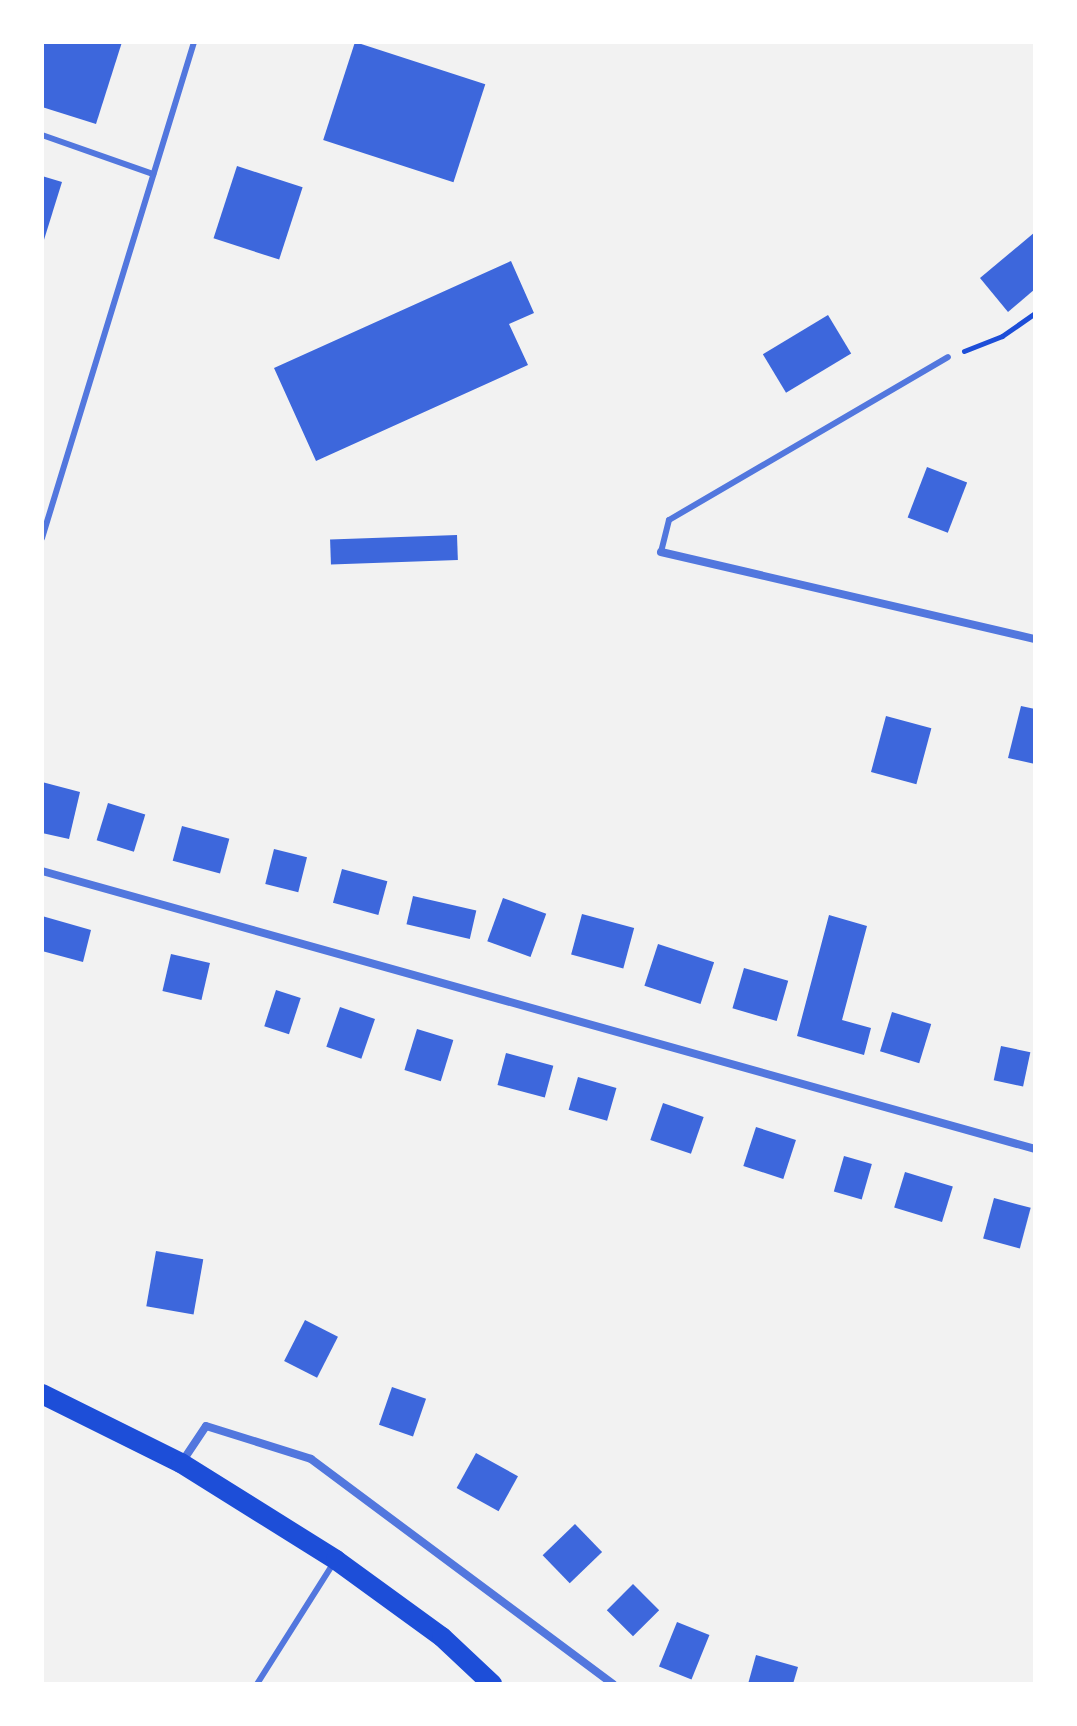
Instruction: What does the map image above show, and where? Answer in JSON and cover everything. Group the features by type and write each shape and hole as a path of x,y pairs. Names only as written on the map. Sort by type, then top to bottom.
{"main road":[{"path":"42,1394 181,1463 336,1560 442,1637 492,1684"}],"street":[{"path":"661,552 1035,639"},
{"path":"42,871 1035,1149"},
{"path":"181,1463 206,1426 311,1459 613,1684"}],"lane":[{"path":"42,538 194,42"},
{"path":"42,135 153,174"},
{"path":"661,552 669,520 948,357"},
{"path":"257,1684 336,1560"},
{"path":"264,1673 268,1684"}],"path":[{"path":"948,357 1002,336 1035,313"}],"building":[{"path":"42,42 122,42 96,124 42,107"},
{"path":"355,42 485,84 453,182 323,140"},
{"path":"237,166 303,187 279,260 214,238"},
{"path":"42,176 62,182 43,243 42,243"},
{"path":"1035,232 1035,289 1008,312 980,278"},
{"path":"511,261 534,313 509,324 528,365 316,461 274,368"},
{"path":"828,315 851,354 786,393 763,354"},
{"path":"927,467 967,482 948,533 908,517"},
{"path":"457,535 458,560 331,564 330,539"},
{"path":"1021,706 1035,709 1035,764 1008,758"},
{"path":"886,716 931,728 916,784 871,772"},
{"path":"42,782 80,792 69,839 42,833"},
{"path":"108,803 145,814 134,852 97,840"},
{"path":"182,826 229,839 220,873 173,861"},
{"path":"274,849 307,857 298,892 265,884"},
{"path":"342,869 387,881 378,915 333,903"},
{"path":"413,896 476,911 470,939 406,924"},
{"path":"503,898 546,914 530,957 487,941"},
{"path":"582,914 634,928 623,969 571,955"},
{"path":"829,915 867,926 842,1020 871,1028 864,1055 797,1036"},
{"path":"42,916 91,930 83,962 42,951"},
{"path":"658,944 714,962 701,1004 644,986"},
{"path":"171,954 210,963 201,1000 162,991"},
{"path":"744,968 788,981 777,1021 732,1008"},
{"path":"276,990 301,998 289,1034 264,1026"},
{"path":"340,1007 375,1019 361,1059 326,1047"},
{"path":"892,1012 931,1024 919,1063 880,1051"},
{"path":"417,1029 453,1040 441,1081 404,1070"},
{"path":"1001,1046 1030,1052 1023,1086 994,1080"},
{"path":"506,1053 553,1066 545,1098 497,1085"},
{"path":"578,1077 616,1088 607,1121 569,1110"},
{"path":"663,1103 704,1117 691,1154 650,1140"},
{"path":"756,1127 796,1140 783,1179 743,1166"},
{"path":"844,1156 872,1164 862,1200 834,1192"},
{"path":"905,1172 953,1187 942,1222 894,1207"},
{"path":"994,1198 1031,1208 1020,1248 983,1239"},
{"path":"156,1251 203,1259 194,1314 146,1306"},
{"path":"305,1320 338,1337 317,1378 284,1361"},
{"path":"392,1387 426,1399 413,1437 379,1425"},
{"path":"476,1453 518,1476 499,1511 457,1488"},
{"path":"575,1524 602,1552 570,1583 543,1555"},
{"path":"633,1584 659,1610 633,1636 607,1610"},
{"path":"677,1622 709,1635 691,1680 659,1667"},
{"path":"756,1655 798,1667 793,1684 748,1684"}]}
